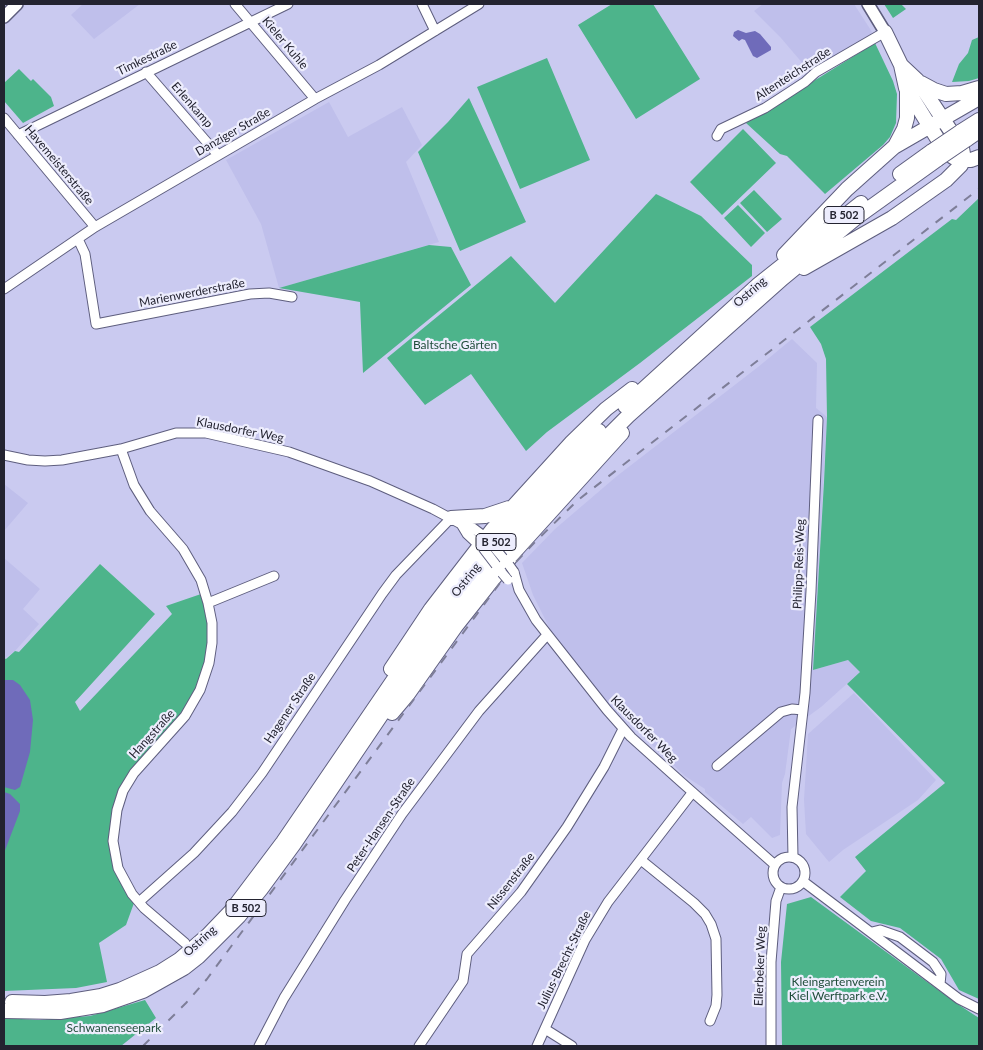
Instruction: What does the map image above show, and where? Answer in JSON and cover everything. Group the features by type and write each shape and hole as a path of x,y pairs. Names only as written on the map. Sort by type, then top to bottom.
{"highway":[{"path":"885,32 912,84 929,127 945,151 953,157 962,160 971,160 979,157"},
{"path":"912,84 946,94 962,93 979,88"},
{"path":"783,278 828,255 892,218 946,180 959,168 962,160 962,148 942,119 912,84"},
{"path":"894,147 904,129 912,84"},
{"path":"759,284 846,189 894,147 979,98"},
{"name":"Ostring","path":"4,1001 59,1002 101,996 140,982 179,960 208,935 252,885 460,602 508,542 555,489 663,376 759,284 850,210 963,136 979,120"},
{"name":"Ostring","path":"963,136 979,131"},
{"name":"Ostring","path":"663,376 935,155"},
{"path":"364,732 372,700 401,652 514,506 572,442 606,409 638,384 663,376"},
{"path":"364,732 390,716 456,626 505,568 543,518 651,402 663,376"},
{"path":"456,521 491,515 514,506"},
{"name":"Ostring","path":"4,1011 60,1012 104,1005 144,991 191,963 222,935 261,889 294,844 364,732"}],"main road":[{"path":"4,17 17,4"},
{"path":"868,4 885,32"}],"street":[{"name":"Kieler Kuhle","path":"235,4 315,98"},
{"name":"Timkestraße","path":"18,135 288,4"},
{"path":"422,4 435,31"},
{"name":"Danziger Straße","path":"4,289 95,227 315,98 379,65 479,4"},
{"name":"Altenteichstraße","path":"717,136 721,129 765,108 805,82 816,72 885,32"},
{"name":"Erlenkamp","path":"146,72 218,156"},
{"name":"Havemeisterstraße","path":"4,118 95,227"},
{"name":"Marienwerderstraße","path":"78,239 85,254 96,324 250,294 269,292 292,297"},
{"name":"Philipp-Reis-Weg","path":"793,857 792,807 803,710 811,591 818,420"},
{"name":"Klausdorfer Weg","path":"4,455 45,461 88,456 121,449 176,433 197,432 289,452 394,490 473,528 505,568 547,635 623,729 692,793 775,864"},
{"name":"Hangstraße","path":"121,449 134,485 150,511 183,549 201,580 212,623 209,663 200,690 185,716 134,773 123,791 117,810 114,841 118,868 132,894 155,918 185,943"},
{"name":"Hagener Straße","path":"139,902 194,853 232,812 262,773 382,595 401,570 456,521"},
{"path":"208,603 274,576"},
{"name":"Peter-Hansen-Straße","path":"260,1046 284,998 402,814 479,711 547,635"},
{"path":"717,766 781,712 792,708 803,710"},
{"name":"Nissenstraße","path":"419,1046 463,981 467,954 521,892 567,827 604,767 623,729"},
{"name":"Julius-Brecht-Straße","path":"537,1046 585,940 608,902 692,793"},
{"path":"793,857 804,865 806,873 804,882 794,889 787,890 776,883 773,871 775,864 783,858 793,857"},
{"path":"641,860 694,903 705,914 711,924 716,939 717,996 716,1006 710,1021"},
{"path":"804,882 960,999 979,1009"},
{"name":"Ellerbeker Weg","path":"771,1046 771,962 776,902 781,887"},
{"path":"872,932 880,930 900,937 933,962 941,974 940,984"},
{"path":"545,1029 572,1046"}],"shaded area":[{"path":"83,4 140,4 94,39 71,15"},
{"path":"763,4 854,4 872,32 870,36 810,72 781,38 754,11"},
{"path":"738,30 746,33 755,31 760,34 771,47 771,50 757,58 753,56 745,40 739,41 733,36 734,32"},
{"path":"329,102 348,137 402,107 422,145 406,162 439,242 279,288 261,224 226,160"},
{"path":"792,339 817,363 816,408 827,417 813,670 848,660 860,672 821,707 791,729 782,783 780,835 772,838 751,817 743,824 705,792 705,789 685,776 608,703 555,639 533,595 522,563 555,529 617,476"},
{"path":"4,484 28,503 4,531"},
{"path":"4,558 40,589 23,609 39,624 15,651 5,658 4,657"},
{"path":"4,680 13,680 20,685 30,700 33,720 30,752 20,787 15,790 4,787"},
{"path":"854,693 936,780 918,800 843,850 829,862 806,834 804,800 808,734"},
{"path":"4,792 10,794 20,804 20,811 4,853"}],"green space":[{"path":"612,4 653,4 700,79 636,119 578,25"},
{"path":"884,4 901,4 906,9 893,18"},
{"path":"979,37 979,78 969,81 952,82 959,64 968,53 972,40"},
{"path":"875,43 897,94 896,123 890,137 883,145 825,194 787,156 780,154 746,123"},
{"path":"547,58 590,160 520,189 477,87"},
{"path":"19,69 31,81 33,79 51,97 54,106 23,123 4,101 4,83"},
{"path":"469,98 526,222 460,251 418,152"},
{"path":"743,129 776,163 722,215 690,182"},
{"path":"754,190 782,219 767,232 740,203"},
{"name":"Baltsche Gärten","path":"656,194 701,216 752,265 752,276 547,432 526,451 471,374 425,405 387,358 511,256 555,303"},
{"path":"979,198 979,999 959,990 941,959 900,928 871,921 840,897 866,871 855,857 945,783 847,684 860,672 848,660 813,670 827,417 826,359 821,344 810,327 952,219 956,220"},
{"path":"738,205 765,233 751,247 724,218"},
{"path":"429,245 451,247 471,285 363,373 360,302 279,288"},
{"path":"100,564 155,614 75,702 80,711 172,614 166,606 201,594 208,621 207,656 197,687 183,712 130,771 112,811 111,840 134,903 126,925 99,943 107,982 76,988 4,991 4,658 6,659 15,651 19,652"},
{"name":"Kleingartenverein Kiel Werftpark e.V.","path":"811,897 979,1018 979,1046 782,1046 781,962 787,904"},
{"name":"Schwanenseepark","path":"145,1000 156,1018 121,1046 4,1046 4,1018 39,1020 90,1016"}],"railway":[{"path":"143,1046 207,979 514,564 534,543 578,500 979,189"}]}
